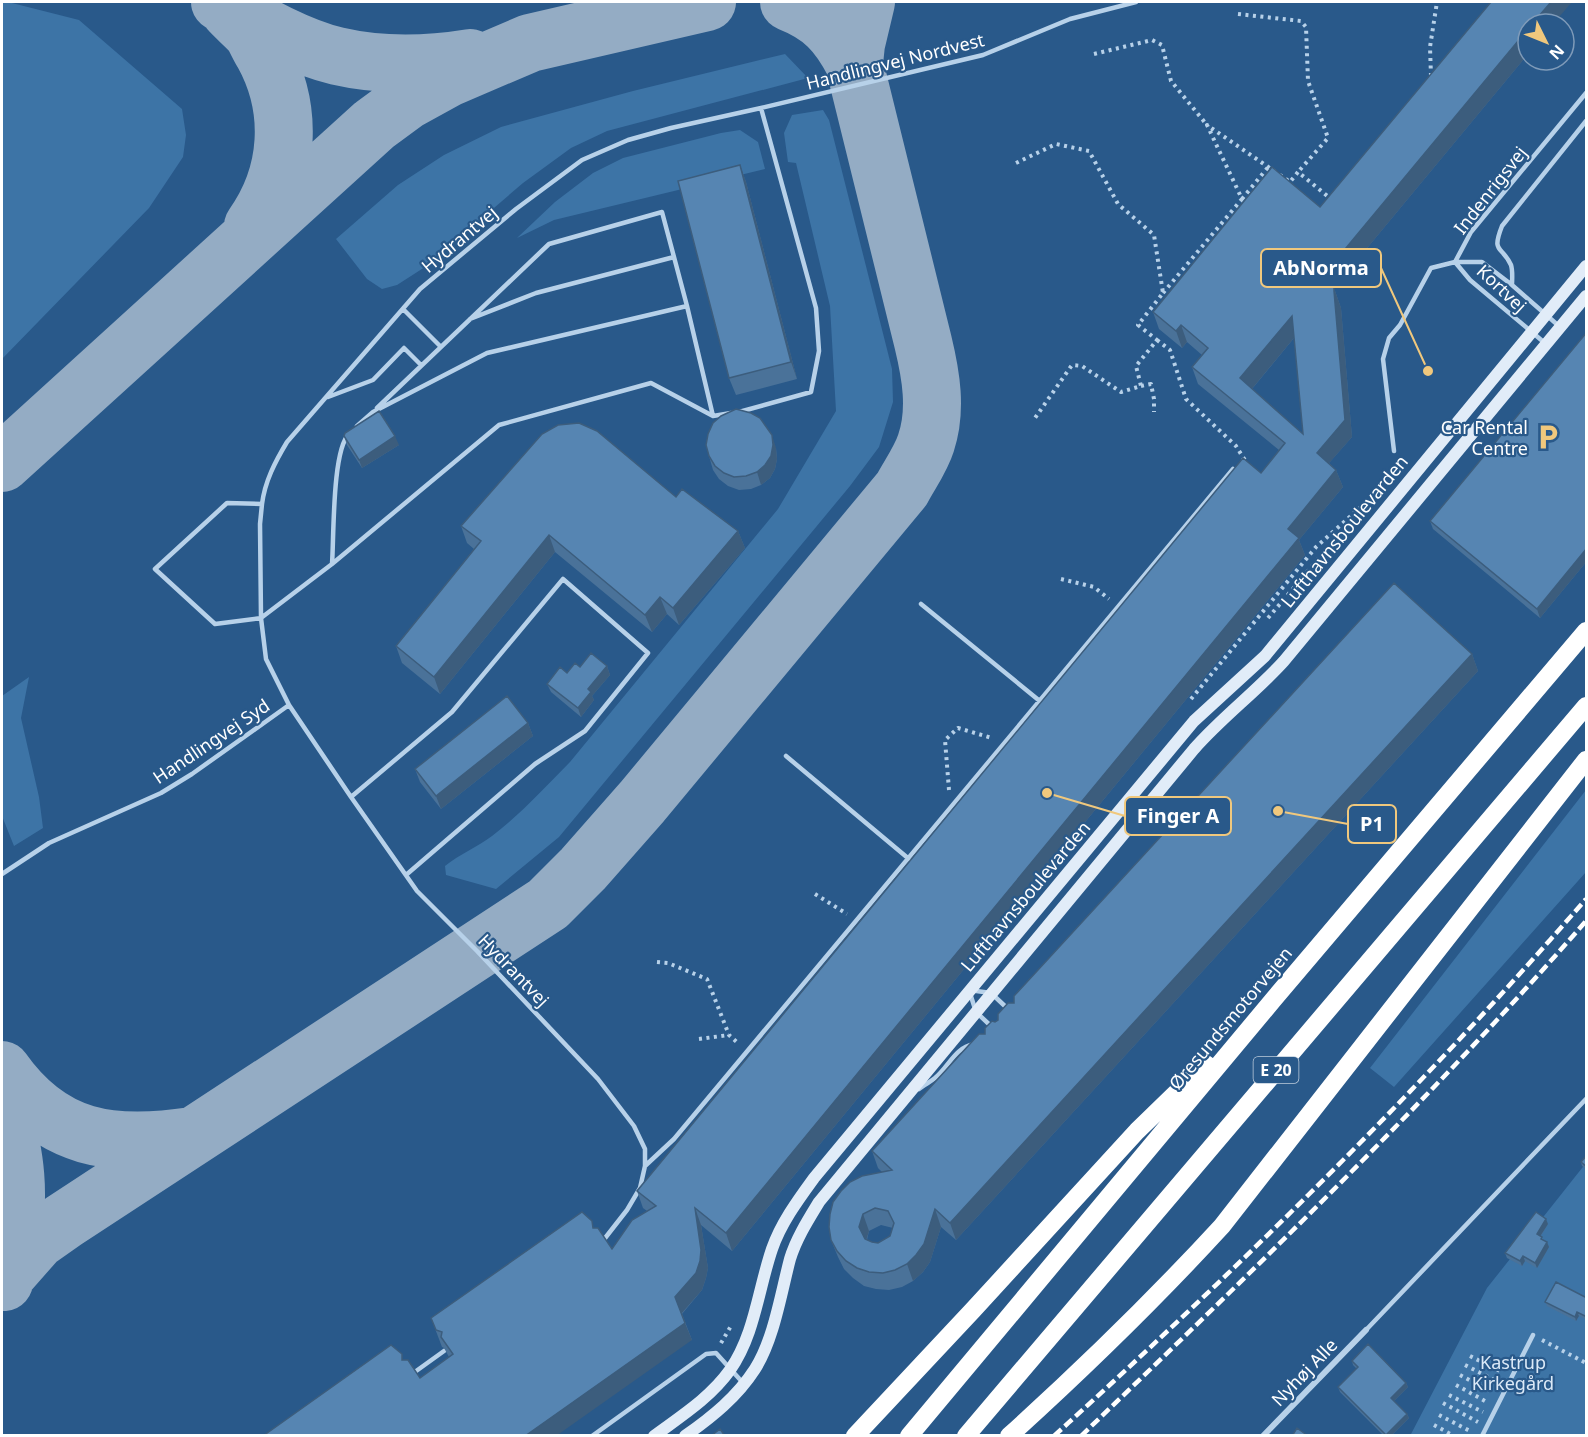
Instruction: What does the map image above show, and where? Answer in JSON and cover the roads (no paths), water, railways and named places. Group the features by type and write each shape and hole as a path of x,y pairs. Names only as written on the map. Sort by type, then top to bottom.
{"highway":[{"name":"Øresundsmotorvejen","path":"909,1436 1273,1000 1587,631"},
{"name":"E 20","path":"966,1436 1587,706"},
{"path":"1009,1436 1082,1371 1166,1287 1222,1226 1587,760"},
{"path":"855,1436 1137,1131 1273,1000"}],"street":[{"name":"Lufthavnsboulevarden","path":"654,1436 711,1394 731,1369 750,1331 772,1249 790,1212 814,1178 1194,721 1265,656 1587,267"},
{"name":"Lufthavnsboulevarden","path":"685,1436 718,1411 744,1384 756,1367 769,1336 791,1257 803,1228 819,1202 1194,749 1213,728 1266,682 1587,296"},
{"name":"Nyhøj Alle","path":"1263,1436 1366,1330"}],"lane":[{"name":"Handlingvej Nordvest","path":"761,108 983,55 1070,19 1136,2"},
{"name":"Indenrigsvej","path":"1394,451 1383,359 1389,338 1400,325 1431,268 1455,262 1471,232 1587,93"},
{"name":"Hydrantvej","path":"262,504 273,466 287,442 429,282 516,209 582,160 628,140 670,128 761,108"},
{"path":"262,504 227,503 154,569 215,624 261,618 332,564 499,424 651,383 713,416 748,411 812,392 819,351 816,308 761,108"},
{"name":"Indenrigsvej","path":"1512,285 1512,266 1497,248 1497,239 1502,226 1587,121"},
{"path":"332,564 336,474 345,439 549,244 662,212 713,416"},
{"path":"468,320 536,293 674,257"},
{"path":"1455,262 1482,262 1561,327"},
{"name":"Kortvej","path":"1455,262 1470,280 1546,344"},
{"path":"373,412 487,353 687,306"},
{"path":"403,309 440,346"},
{"path":"325,398 373,380 404,348 421,365"},
{"path":"602,1242 627,1210 640,1188 645,1166 674,1139 748,1052 1233,469"},
{"name":"Handlingvej Syd","path":"2,874 49,843 161,793 192,774 289,705 266,659 261,618 260,524 262,504"},
{"path":"351,797 452,712 563,579 648,653 585,731 535,764 406,875"},
{"path":"921,604 1041,702"},
{"name":"Hydrantvej","path":"289,705 417,891 598,1079 634,1126 645,1149 645,1166"},
{"path":"786,756 909,859"},
{"path":"1001,1035 976,1012 969,990 991,993 1017,1017"},
{"path":"904,1099 936,1078 956,1053 967,1045 981,1043"},
{"path":"1366,1330 1587,1099"},
{"path":"1480,1436 1533,1335"},
{"path":"412,1374 444,1351"},
{"path":"592,1436 706,1354 716,1353 744,1384"}],"railway":[{"path":"1054,1436 1193,1307 1328,1175 1460,1039 1586,899"},
{"path":"1081,1436 1211,1311 1403,1119 1586,921"}],"place":[{"name":"AbNorma","path":"1428,371"},
{"name":"Car Rental Centre","path":"1548,437"},
{"name":"Finger A","path":"1047,793"},
{"name":"P1","path":"1278,811"}],"park label":[{"name":"Kastrup Kirkegård","path":"1513,1372"}]}
